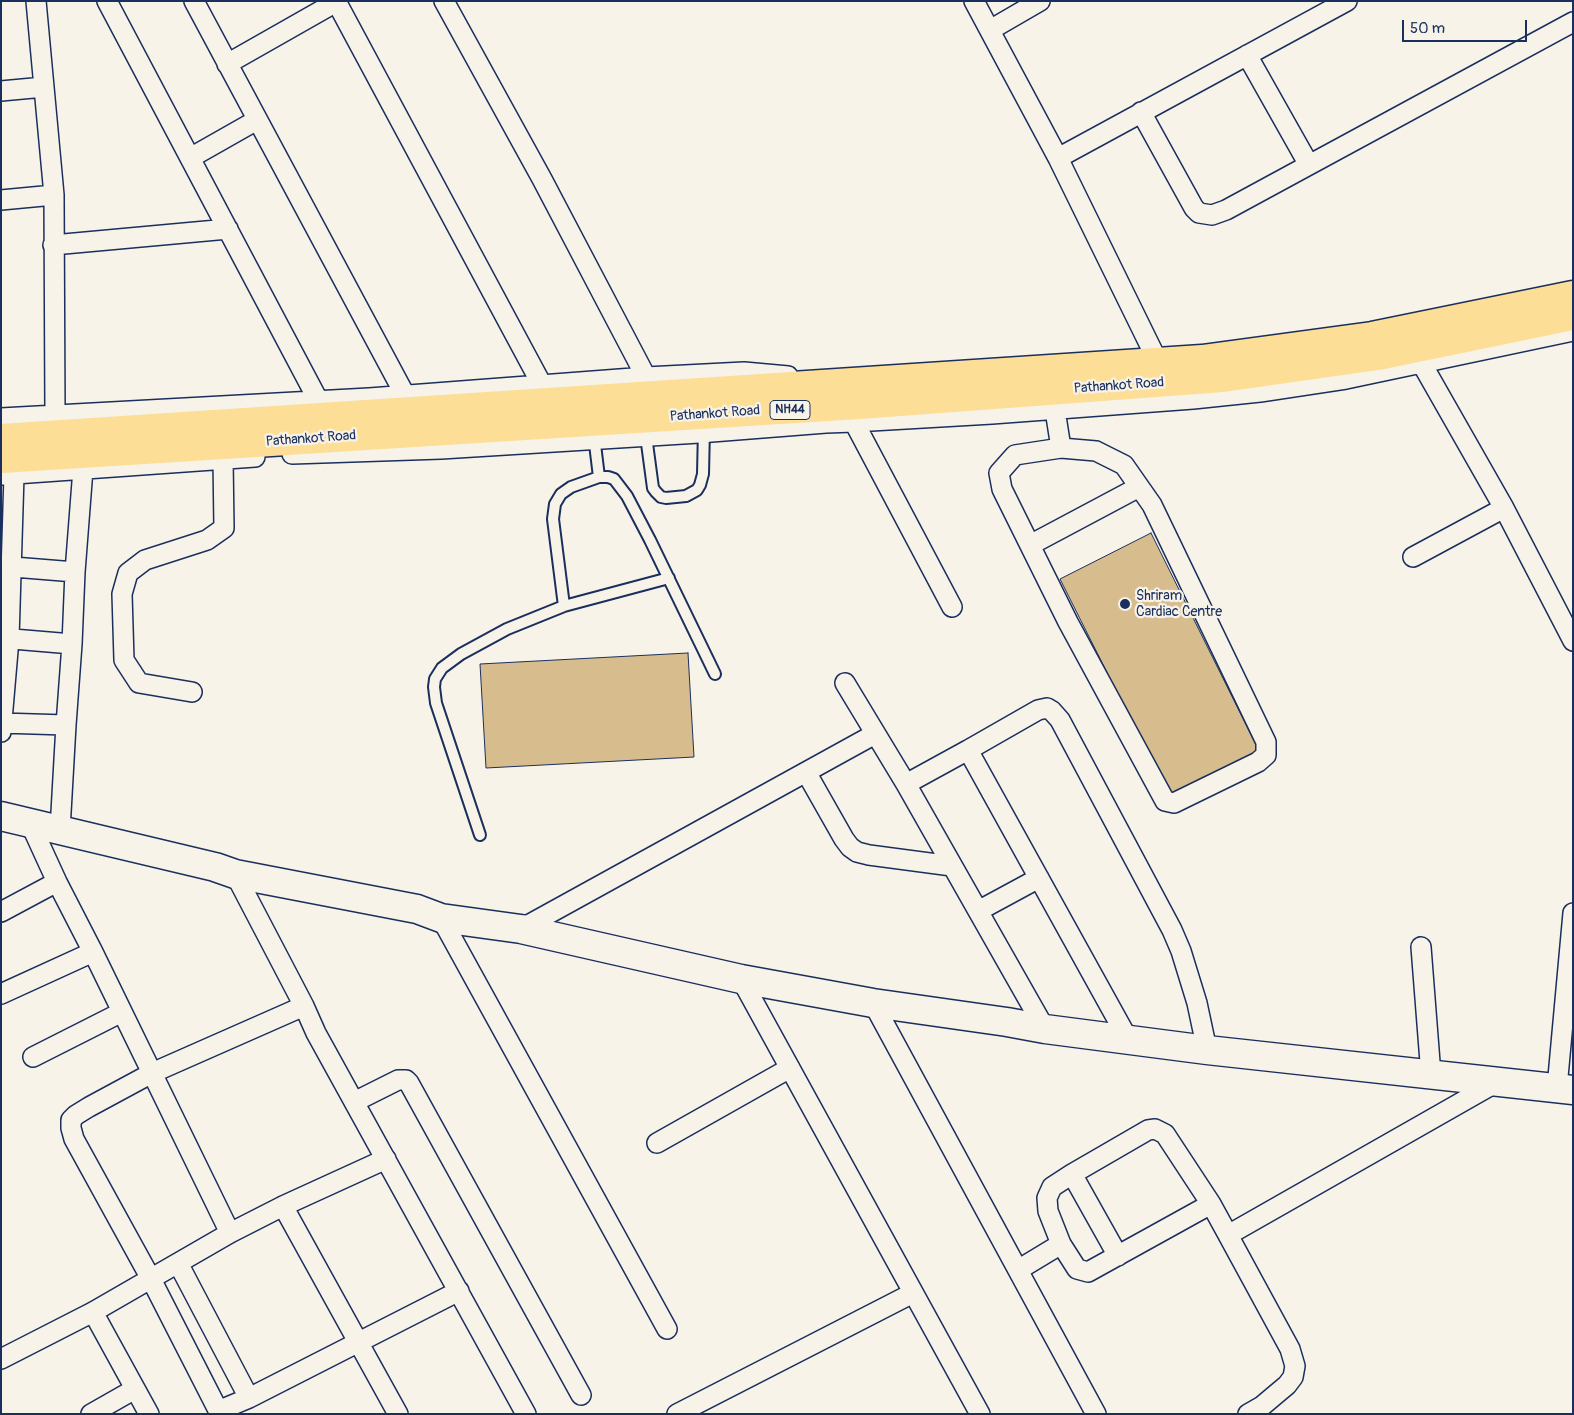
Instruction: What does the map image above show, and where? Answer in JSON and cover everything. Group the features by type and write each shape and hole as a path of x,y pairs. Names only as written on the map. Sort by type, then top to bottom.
{"highway":[{"name":"NH44","path":"1,438 1202,359 1372,336 1573,295"},
{"name":"Pathankot Road","path":"6,469 704,424 859,405 1223,378 1378,356 1573,316"}],"street":[{"path":"36,1 54,196 55,415"},
{"path":"107,1 318,400"},
{"path":"194,1 404,395"},
{"path":"227,64 337,1 542,385"},
{"path":"444,1 542,179 646,377"},
{"path":"974,1 1058,158 1158,362"},
{"path":"990,30 1040,1"},
{"path":"1058,158 1347,1"},
{"path":"1140,112 1194,208 1204,215 1212,215 1226,210 1573,22"},
{"path":"1247,55 1310,165"},
{"path":"1,91 44,87"},
{"path":"190,158 257,120"},
{"path":"1,200 54,196"},
{"path":"53,245 228,229"},
{"path":"66,725 2,726 5,638 6,469 83,469 298,454 442,449 593,430 646,436 704,424 854,422 1055,410 1193,399 1260,392 1346,379 1573,331"},
{"path":"1422,364 1504,508 1573,641"},
{"path":"1,418 404,395 646,377 744,372 858,382"},
{"path":"1055,410 1061,448"},
{"path":"854,422 952,607"},
{"path":"1061,448 1096,451 1124,465 1139,486 1152,505 1266,742 1266,755 1258,762 1174,803 1165,801 1068,622 1002,489 999,473 1015,454 1061,448"},
{"path":"192,692 139,683 124,660 122,594 128,573 145,560 207,540 224,528 223,459"},
{"path":"60,830 83,469"},
{"path":"1030,545 1139,486"},
{"path":"1413,557 1504,508"},
{"path":"6,566 75,572"},
{"path":"5,638 72,644"},
{"path":"845,683 874,734 906,784 1045,1030"},
{"path":"906,784 1038,710 1047,708 1052,711 1060,720 1175,937 1197,1003 1207,1050"},
{"path":"521,930 874,734"},
{"path":"968,750 1128,1039"},
{"path":"806,772 844,839 857,852 952,866"},
{"path":"1,816 215,867 235,874 417,910 441,918 521,930 741,979 873,1003 1007,1022 1045,1030 1207,1050 1565,1089 1573,913"},
{"path":"30,823 57,882 230,1233"},
{"path":"235,874 304,1006 316,1033 526,1414"},
{"path":"978,912 1040,878"},
{"path":"1,912 57,882"},
{"path":"441,918 667,1329"},
{"path":"1421,947 1431,1075"},
{"path":"1,994 93,952"},
{"path":"741,979 980,1414"},
{"path":"873,1003 1096,1414"},
{"path":"304,1006 152,1074 76,1115 71,1120 74,1139 151,1278 219,1412 459,1292"},
{"path":"34,1057 122,1012"},
{"path":"657,1143 790,1068"},
{"path":"354,1102 398,1080 406,1080 410,1083 581,1395"},
{"path":"1228,1235 1497,1082"},
{"path":"1211,1204 1088,1272 1082,1272 1077,1269 1061,1244 1048,1211 1047,1198 1052,1187 1148,1130 1155,1129 1164,1134 1211,1204 1290,1349 1295,1366 1293,1377 1287,1386 1262,1406 1248,1414"},
{"path":"1,1359 92,1312 230,1233 283,1206 386,1159"},
{"path":"1072,1174 1118,1256"},
{"path":"283,1206 398,1414"},
{"path":"1018,1270 1061,1244"},
{"path":"178,1263 249,1398"},
{"path":"677,1414 706,1407 913,1293"},
{"path":"92,1312 148,1414"},
{"path":"91,1414 135,1389"}],"lane":[{"path":"646,436 653,488 661,497 666,498 692,494 700,485 703,474 704,424"},
{"path":"593,430 599,477"},
{"path":"564,606 553,519 555,504 561,494 571,486 599,477 614,479 628,496 715,674"},
{"path":"480,835 436,703 435,679 442,668 469,650 507,629 564,606 669,578"}],"building":[{"path":"1151,533 1259,751 1169,796 1060,579"},
{"path":"688,653 694,757 486,768 480,664"}],"place":[{"name":"Shriram Cardiac Centre","path":"1125,604"}]}
